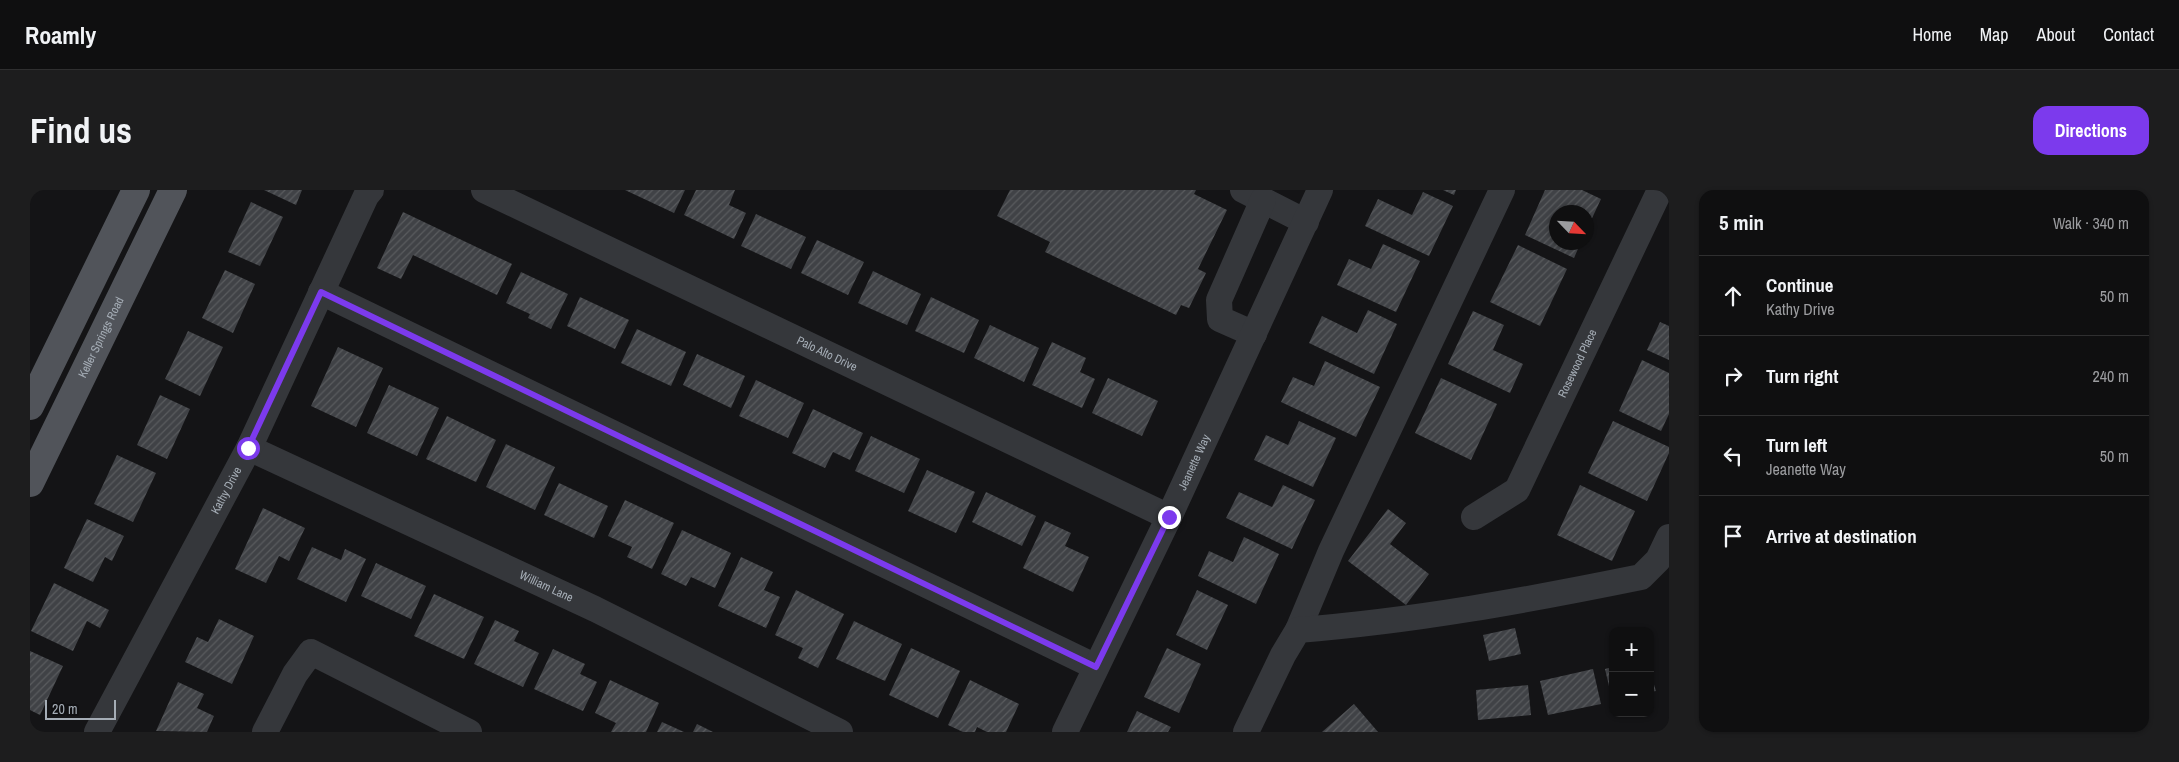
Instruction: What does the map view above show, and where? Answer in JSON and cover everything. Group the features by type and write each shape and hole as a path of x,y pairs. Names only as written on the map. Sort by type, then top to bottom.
{"main road":[{"path":"30,406 136,190"},
{"name":"Keller Springs Road","path":"30,483 174,190"}],"street":[{"name":"Kathy Drive","path":"97,732 248,448 366,196 371,190"},
{"name":"Palo Alto Drive","path":"484,190 1169,517"},
{"name":"Jeanette Way","path":"1064,732 1169,517 1320,190"},
{"path":"1246,732 1283,656 1298,630 1331,551 1502,190"},
{"name":"Rosewood Place","path":"1474,517 1516,490 1660,190"},
{"path":"1254,334 1220,318 1219,300 1254,194 1306,222"},
{"path":"321,292 1096,667"},
{"name":"William Lane","path":"248,448 595,609 840,732"},
{"path":"1298,630 1352,626 1441,614 1641,577 1658,560 1669,537"},
{"path":"265,732 295,674 311,652 469,732"}],"building":[{"path":"264,190 302,190 296,205"},
{"path":"625,190 685,190 674,213"},
{"path":"696,190 735,190 729,205 746,213 734,239 684,215"},
{"path":"1010,190 1196,190 1194,194 1227,210 1198,269 1206,273 1189,308 1181,305 1176,315 1045,252 1050,242 997,216"},
{"path":"1443,190 1456,190 1454,195"},
{"path":"1545,190 1582,190 1601,199 1594,214 1594,205 1549,205 1549,246 1525,235"},
{"path":"1423,192 1453,206 1429,256 1365,226 1378,199 1412,215"},
{"path":"251,202 283,217 260,266 228,252"},
{"path":"403,212 512,264 497,295 413,255 401,279 377,268"},
{"path":"756,214 806,237 791,269 741,246"},
{"path":"817,240 864,262 848,295 801,273"},
{"path":"1383,244 1420,261 1396,312 1337,285 1349,259 1371,269"},
{"path":"1518,245 1567,269 1540,326 1490,302"},
{"path":"1557,250 1578,250 1574,258"},
{"path":"225,270 255,284 233,333 202,318"},
{"path":"873,271 921,294 907,325 858,303"},
{"path":"521,272 568,294 551,329 528,318 530,314 506,303"},
{"path":"580,297 629,320 615,349 567,326"},
{"path":"931,297 979,320 964,353 915,331"},
{"path":"1368,310 1397,324 1374,374 1309,343 1322,316 1357,333"},
{"path":"1473,311 1504,325 1493,350 1523,364 1510,393 1448,364"},
{"path":"1660,322 1669,326 1669,360 1647,350"},
{"path":"990,325 1039,348 1024,382 974,358"},
{"path":"637,329 686,352 671,386 621,363"},
{"path":"188,331 223,347 200,396 165,379"},
{"path":"1052,342 1086,358 1080,372 1095,379 1082,408 1032,385"},
{"path":"338,347 383,368 356,427 311,406"},
{"path":"697,354 745,376 731,408 683,385"},
{"path":"1642,360 1669,373 1669,414 1661,431 1619,411"},
{"path":"1325,361 1380,387 1356,437 1281,402 1293,377 1314,386"},
{"path":"1108,378 1158,401 1142,436 1092,413"},
{"path":"1441,378 1497,404 1471,460 1415,433"},
{"path":"756,380 804,403 788,438 739,416"},
{"path":"389,385 439,408 417,456 367,433"},
{"path":"160,395 190,409 167,459 137,445"},
{"path":"813,409 863,433 850,460 833,452 825,468 792,453"},
{"path":"447,416 496,440 476,482 426,459"},
{"path":"1299,421 1336,438 1313,487 1254,460 1266,435 1288,445"},
{"path":"1613,421 1669,447 1669,453 1647,501 1588,473"},
{"path":"871,436 920,459 904,493 855,471"},
{"path":"506,444 555,467 535,510 486,487"},
{"path":"117,455 156,473 133,522 94,504"},
{"path":"927,470 975,492 956,533 908,511"},
{"path":"559,483 608,506 594,538 544,515"},
{"path":"1283,485 1315,500 1292,549 1226,518 1239,492 1272,507"},
{"path":"1580,485 1635,511 1612,561 1557,535"},
{"path":"986,492 1036,516 1022,546 972,522"},
{"path":"625,500 674,523 652,569 627,557 632,547 608,536"},
{"path":"263,508 305,528 289,561 279,556 266,583 235,569"},
{"path":"1388,509 1406,523 1390,544 1429,574 1406,605 1348,561"},
{"path":"87,519 124,536 112,561 105,557 93,582 64,568"},
{"path":"1045,521 1071,533 1065,546 1089,557 1073,592 1023,568"},
{"path":"682,530 731,553 715,588 691,577 686,586 661,574"},
{"path":"1244,537 1279,554 1256,604 1198,576 1209,551 1233,562"},
{"path":"312,547 341,560 345,549 366,559 346,602 297,579"},
{"path":"741,557 773,572 764,590 780,597 766,628 718,606"},
{"path":"376,563 426,586 411,619 361,596"},
{"path":"54,583 109,610 100,628 87,621 73,651 31,631"},
{"path":"796,590 844,614 818,668 798,658 803,648 775,635"},
{"path":"1197,590 1228,605 1207,650 1176,635"},
{"path":"434,594 484,617 464,659 414,636"},
{"path":"219,619 254,636 232,684 185,662 197,637 208,642"},
{"path":"495,620 519,631 514,641 539,653 523,687 474,664"},
{"path":"854,621 902,644 885,681 836,659"},
{"path":"1515,628 1521,654 1489,661 1483,635"},
{"path":"911,648 960,671 938,718 889,695"},
{"path":"1167,648 1201,664 1179,713 1144,697"},
{"path":"553,649 585,664 580,674 597,682 583,711 534,689"},
{"path":"30,651 63,666 40,715 30,710"},
{"path":"1609,668 1609,686 1605,669"},
{"path":"1593,669 1601,704 1548,715 1540,681"},
{"path":"610,680 659,703 646,732 611,732 616,723 595,713"},
{"path":"970,680 1019,704 1006,732 987,732 977,727 975,732 963,732 948,725"},
{"path":"178,682 204,694 197,708 214,716 207,732 156,731"},
{"path":"1528,685 1531,715 1478,720 1476,690"},
{"path":"1354,704 1378,732 1322,732"},
{"path":"1137,711 1171,727 1168,732 1127,732"},
{"path":"662,722 684,732 657,732"},
{"path":"697,724 713,732 693,732"}],"route":[{"path":"248,448 321,292 1096,667 1169,517"}]}
